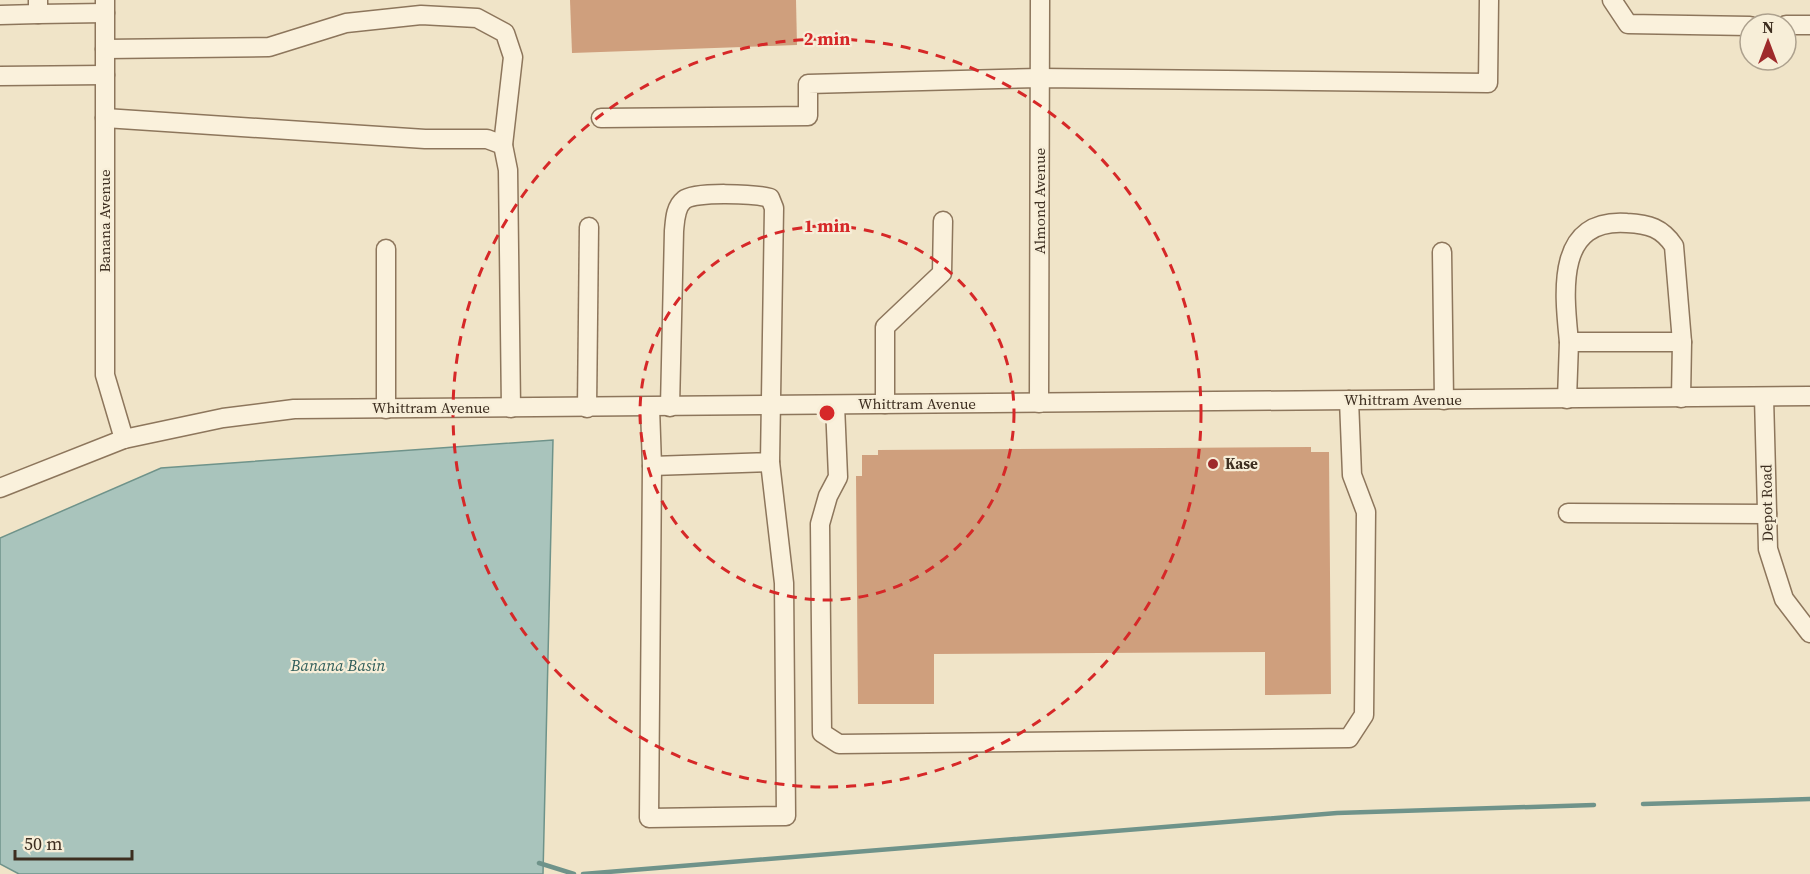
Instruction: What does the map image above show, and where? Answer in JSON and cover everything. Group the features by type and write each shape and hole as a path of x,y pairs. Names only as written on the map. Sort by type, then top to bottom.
{"street":[{"name":"Almond Avenue","path":"1039,403 1040,0"},
{"path":"601,118 808,117 808,84 1040,78 1488,82 1489,0"},
{"path":"1612,0 1628,24 1738,26"},
{"path":"0,15 38,7 105,6"},
{"name":"Banana Avenue","path":"105,6 105,375 124,439"},
{"path":"105,49 269,47 346,23 421,15 477,18 505,33 513,57 503,145 508,170 511,408"},
{"path":"0,76 105,75"},
{"path":"105,118 425,139 488,138 503,145"},
{"path":"650,407 652,466 649,818 786,816 784,583 770,462 773,203 762,196 712,195 684,200 675,216 671,294 670,407"},
{"path":"885,404 885,327 942,273 943,221"},
{"path":"1567,399 1569,342 1564,297 1567,261 1577,243 1593,228 1608,222 1648,224 1665,233 1674,246 1682,342 1682,398"},
{"path":"587,408 589,227"},
{"path":"387,249 387,409"},
{"path":"1442,252 1444,400"},
{"path":"1569,342 1682,342"},
{"name":"Whittram Avenue","path":"0,488 124,439 223,418 294,409 1810,396"},
{"name":"Depot Road","path":"1764,397 1768,549 1776,581 1784,599 1810,633"},
{"path":"835,405 838,477 828,495 820,524 822,733 839,744 1349,738 1364,715 1366,512 1352,475 1349,400"},
{"path":"652,466 770,462"},
{"path":"1568,513 1767,514"}],"water":[{"name":"Banana Basin","path":"553,440 543,874 19,874 0,864 0,538 161,468"}],"building":[{"path":"570,0 796,0 797,45 572,53"},
{"path":"1311,447 1311,452 1329,452 1331,694 1265,695 1265,652 934,654 934,704 858,704 856,476 862,476 862,455 878,455 878,450"}],"waterway":[{"path":"1643,804 1810,799"},
{"path":"583,874 1337,813 1594,805"},
{"path":"539,863 574,874"}],"place":[{"name":"Kase","path":"1213,464"}]}
